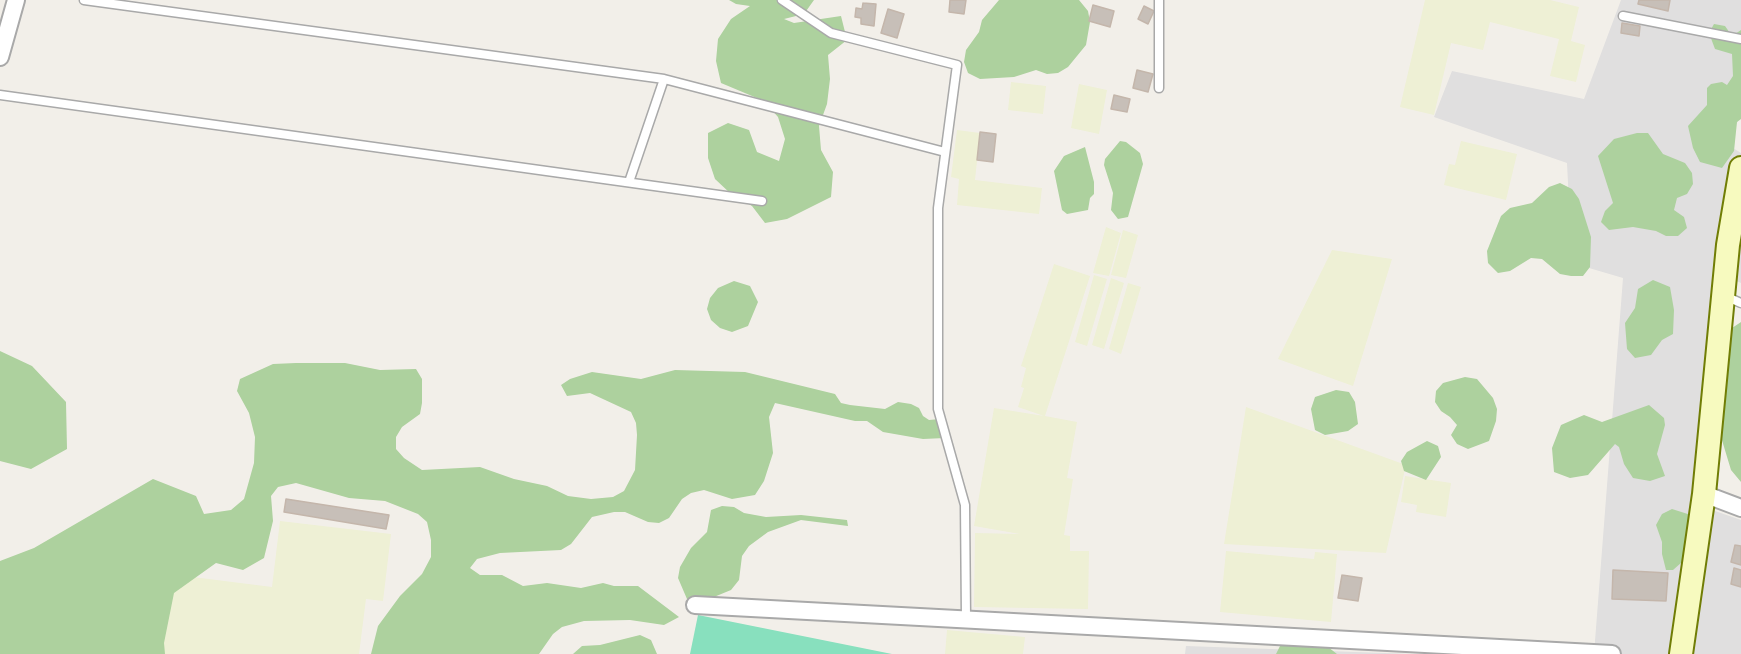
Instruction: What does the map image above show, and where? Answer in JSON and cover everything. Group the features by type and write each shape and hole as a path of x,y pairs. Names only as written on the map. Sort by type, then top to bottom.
{"street":[{"path":"0,57 16,0"},
{"path":"1681,654 1733,300 1728,245 1741,168"},
{"path":"1704,494 1741,508"},
{"path":"695,605 966,618 1356,647 1612,654"}],"lane":[{"path":"84,0 664,79 945,152"},
{"path":"782,0 831,33 957,64 938,208 938,409 965,505 966,618"},
{"path":"1159,0 1159,88"},
{"path":"1623,16 1741,39"},
{"path":"629,182 664,79"},
{"path":"0,95 762,201"}],"shaded area":[{"path":"1621,0 1741,0 1741,116 1725,143 1741,153 1741,283 1719,273 1692,503 1741,520 1741,654 1594,654 1623,278 1572,263 1567,163 1434,117 1452,71 1584,99"},
{"path":"1186,646 1412,654 1185,654"}],"green space":[{"path":"729,0 814,0 804,14 784,19 794,23 841,16 847,40 828,55 830,79 827,104 819,126 821,150 833,172 831,197 787,219 765,223 752,206 731,194 715,179 708,158 708,133 728,123 749,130 757,152 779,161 785,139 778,117 764,101 721,83 716,61 718,39 731,19 750,6 736,4"},
{"path":"999,0 1079,0 1088,11 1090,22 1086,45 1068,67 1058,73 1047,74 1036,70 1014,77 980,79 968,73 964,62 966,50 979,32 982,20"},
{"path":"1425,0 1550,0 1579,7 1571,41 1585,45 1576,82 1550,76 1559,39 1490,22 1483,50 1451,43 1434,115 1400,107"},
{"path":"1714,24 1725,26 1732,36 1741,30 1741,119 1737,122 1734,151 1722,168 1700,162 1693,148 1688,126 1707,105 1707,88 1711,84 1722,82 1727,85 1733,76 1732,54 1715,49 1709,33"},
{"path":"1011,82 1046,86 1043,114 1008,110"},
{"path":"1079,84 1107,90 1099,134 1071,128"},
{"path":"957,130 980,133 975,180 1042,188 1039,214 957,205 959,179 951,177"},
{"path":"1637,133 1648,133 1663,154 1685,163 1692,173 1693,184 1687,194 1677,198 1674,210 1684,217 1687,228 1678,236 1666,236 1656,231 1633,227 1609,230 1601,222 1605,211 1613,203 1598,156 1614,139"},
{"path":"1120,141 1126,142 1140,153 1143,164 1128,217 1118,219 1111,210 1113,193 1104,165 1105,159"},
{"path":"1461,141 1517,154 1506,200 1444,185 1449,164 1455,165"},
{"path":"1085,147 1094,182 1094,194 1090,198 1088,210 1067,214 1062,210 1054,171 1064,156"},
{"path":"1560,183 1572,189 1579,199 1591,237 1590,267 1583,276 1571,276 1560,274 1542,259 1531,258 1510,271 1498,273 1488,263 1487,251 1501,216 1510,208 1532,203 1549,187"},
{"path":"1106,227 1121,233 1109,276 1093,273"},
{"path":"1123,230 1138,235 1126,278 1111,275"},
{"path":"1332,250 1392,259 1353,386 1278,359"},
{"path":"1054,264 1090,276 1045,416 1077,422 1067,478 1073,479 1064,535 1070,536 1070,551 1089,551 1088,609 974,607 975,533 1020,534 974,526 994,408 1044,416 1018,407 1024,388 1021,387 1026,368 1021,366"},
{"path":"1094,275 1107,279 1087,346 1075,342"},
{"path":"1111,278 1124,283 1104,349 1092,345"},
{"path":"1653,280 1670,287 1674,310 1673,334 1662,340 1651,355 1635,358 1627,349 1625,323 1635,308 1638,289"},
{"path":"734,281 750,286 758,302 748,326 732,332 720,328 711,320 707,309 710,298 718,288"},
{"path":"1128,283 1141,287 1121,354 1109,349"},
{"path":"1741,322 1741,482 1731,470 1718,427 1726,332"},
{"path":"0,351 32,366 66,402 67,449 31,469 0,461"},
{"path":"345,363 380,370 416,369 422,379 420,414 402,427 396,437 396,449 404,458 422,470 480,467 514,479 547,486 568,496 591,499 613,497 624,491 635,470 637,435 636,423 631,412 590,393 567,396 561,385 570,379 592,372 641,379 675,370 745,372 835,394 841,403 850,405 885,409 898,402 911,404 919,408 923,416 929,420 940,419 945,438 923,439 883,432 867,421 855,421 775,403 769,417 773,453 764,481 755,495 732,499 704,490 691,493 682,499 669,518 659,523 648,522 625,512 614,512 592,517 571,544 561,550 500,553 477,559 470,568 480,575 502,575 523,586 547,583 581,588 603,583 614,586 638,586 679,617 664,625 630,620 584,621 562,627 553,634 539,654 371,654 378,626 400,596 422,574 431,557 431,540 427,522 418,514 385,501 349,498 296,483 278,487 271,496 273,521 264,558 243,570 216,563 174,593 164,643 165,654 0,654 0,561 34,548 153,479 196,496 204,514 231,510 244,499 254,463 255,437 249,413 237,391 240,379 273,364"},
{"path":"1465,377 1477,379 1493,398 1497,409 1496,421 1489,441 1468,449 1457,444 1451,435 1457,425 1441,411 1435,402 1436,391 1443,383"},
{"path":"1336,390 1349,392 1355,402 1358,424 1348,431 1325,435 1315,430 1311,409 1315,397"},
{"path":"1649,405 1664,418 1665,425 1657,454 1665,476 1650,481 1633,478 1624,464 1619,447 1615,444 1588,475 1570,478 1554,472 1552,448 1561,425 1584,415 1602,422"},
{"path":"1246,407 1406,465 1386,553 1224,544"},
{"path":"1427,441 1438,446 1441,457 1426,480 1404,471 1401,461 1407,452"},
{"path":"1405,476 1451,483 1446,517 1416,512 1417,505 1401,502"},
{"path":"722,506 734,507 744,513 766,517 801,515 847,520 848,526 801,520 768,532 749,546 742,556 739,580 731,590 709,599 687,599 678,578 680,567 691,548 707,532 711,510"},
{"path":"1672,509 1694,516 1682,562 1673,570 1666,570 1662,542 1656,525 1662,514"},
{"path":"280,521 391,534 383,601 366,599 359,654 160,654 169,574 272,587"},
{"path":"1226,551 1314,559 1315,552 1337,554 1331,622 1220,612"},
{"path":"698,615 892,654 690,654"},
{"path":"947,630 1025,637 1023,654 945,654"},
{"path":"640,635 651,640 657,654 573,654 582,646 600,645"},
{"path":"1281,644 1328,647 1337,654 1276,654"}],"building":[{"path":"950,0 966,0 964,14 949,12"},
{"path":"1639,0 1670,0 1668,11 1638,4"},
{"path":"863,3 876,4 874,26 861,24 861,18 855,17 856,8 862,9"},
{"path":"1093,5 1114,11 1110,27 1089,21"},
{"path":"1144,6 1154,11 1148,24 1138,19"},
{"path":"888,9 904,14 897,38 881,33"},
{"path":"1622,23 1640,26 1639,36 1621,33"},
{"path":"1137,70 1153,74 1148,92 1133,88"},
{"path":"1114,95 1130,99 1127,112 1111,109"},
{"path":"980,132 996,134 993,162 977,160"},
{"path":"286,499 389,515 386,529 284,512"},
{"path":"1735,545 1741,546 1741,565 1731,562"},
{"path":"1734,568 1741,570 1741,587 1731,584"},
{"path":"1613,570 1668,573 1666,601 1612,599"},
{"path":"1342,575 1362,578 1358,601 1338,598"}]}
